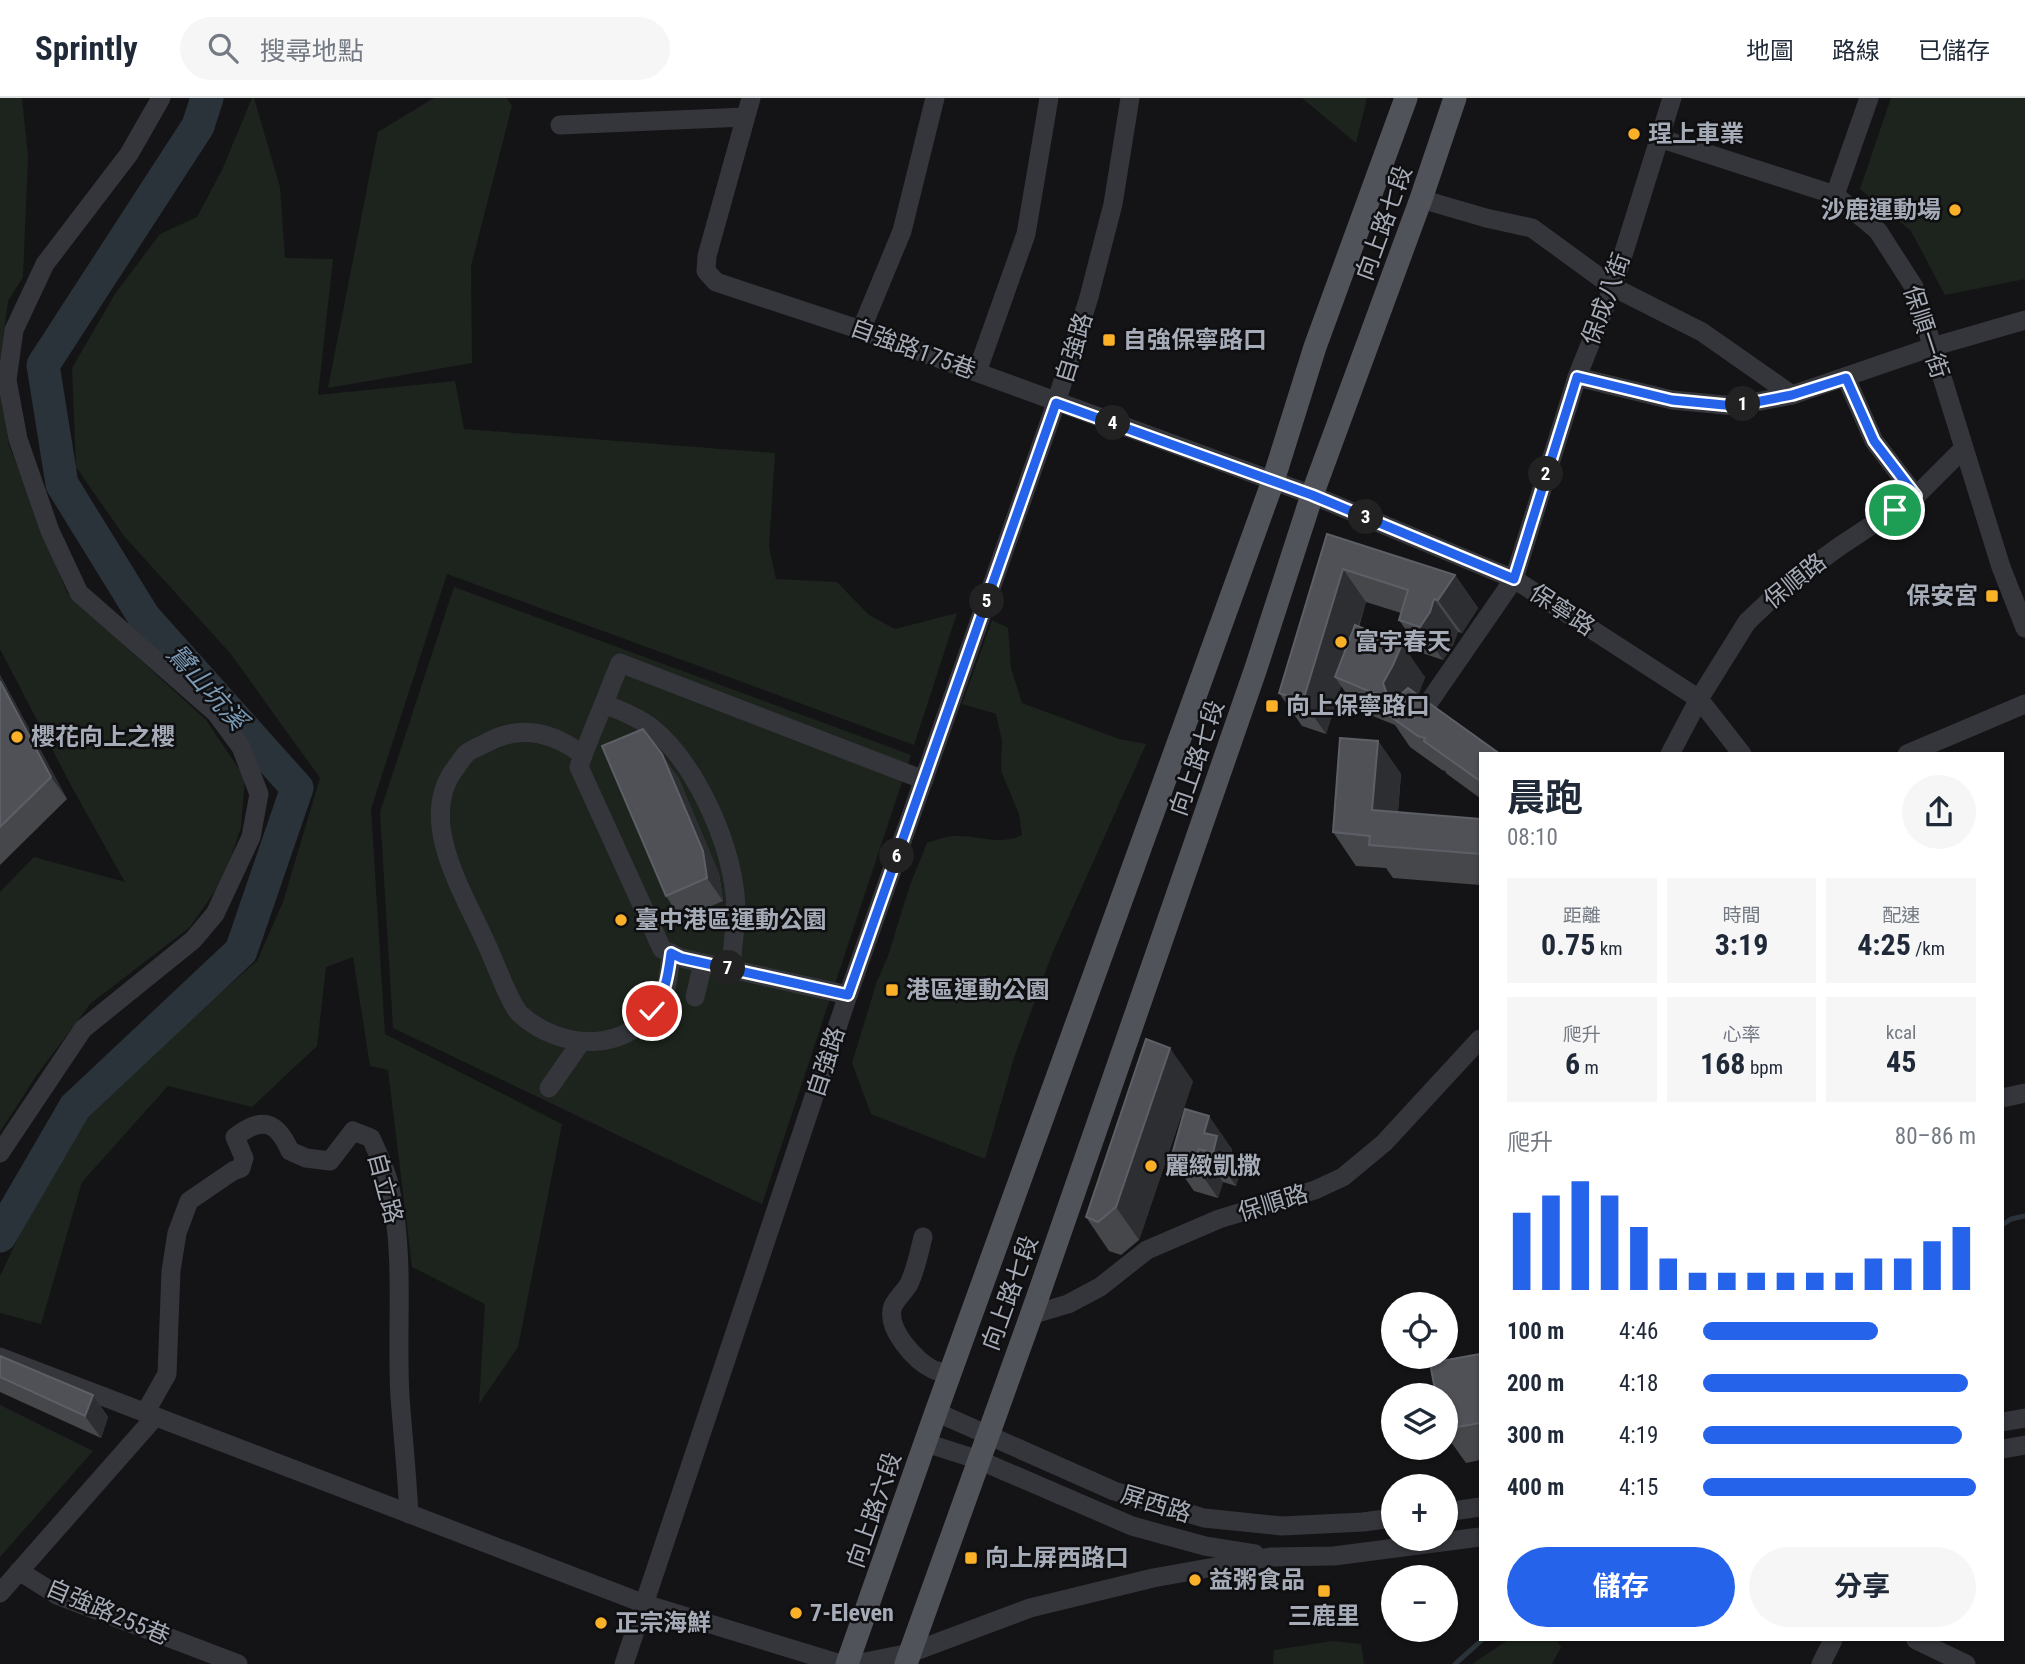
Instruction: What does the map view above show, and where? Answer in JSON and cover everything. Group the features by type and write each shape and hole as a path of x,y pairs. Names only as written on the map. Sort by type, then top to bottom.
{"main road":[{"name":"向上路七段","path":"936,1412 1273,481 1315,347 1406,98"},
{"name":"向上路七段","path":"987,1435 1255,668 1312,495 1421,199 1455,98"},
{"name":"向上路六段","path":"847,1664 936,1412"},
{"path":"909,1662 987,1435"}],"street":[{"path":"0,1153 83,1028 193,940 215,914 251,836 259,794 242,747 216,713 79,593 50,531 23,452 7,380 14,330 45,264 128,154 161,98"},
{"name":"自強路175巷","path":"751,98 707,256 706,271 716,282 861,330 1273,481"},
{"path":"861,330 902,231 935,98"},
{"path":"978,372 1026,234 1049,98"},
{"name":"自強路","path":"624,1664 848,995 1056,403 1089,297 1113,204 1130,98"},
{"name":"保成八街","path":"1418,718 1514,579 1577,377 1613,287 1672,98"},
{"path":"1835,195 1870,98"},
{"path":"560,125 746,117"},
{"name":"保順一街","path":"1659,138 1835,195 1878,231 1914,286 2001,567 2025,628"},
{"path":"1421,199 1532,228 1613,287 1702,331 1792,395"},
{"path":"1577,377 1672,400 1735,406 1792,395 1932,347 2025,320"},
{"path":"1846,378 1874,441 1916,496"},
{"name":"保順路","path":"1671,752 1699,699 1747,622 1785,586 1916,496 1964,448"},
{"name":"保寧路","path":"1273,481 1514,579 1699,699 1740,752"},
{"path":"848,995 681,958 662,948 579,767 583,755 620,663 924,780"},
{"path":"604,704 650,727 670,745 707,803 722,842 736,893 731,969"},
{"path":"1912,752 2025,704"},
{"path":"583,755 564,740 521,731 496,738 466,754 444,785 439,807 440,826 446,849 517,1012 547,1033 564,1040 598,1043 627,1032 641,1023 662,999 671,953"},
{"path":"695,997 703,962"},
{"name":"保順路","path":"1031,1315 1068,1304 1100,1287 1147,1250 1219,1219 1315,1190 1343,1177 1384,1143 1479,1040"},
{"path":"549,1088 581,1042"},
{"path":"2004,1098 2025,1093"},
{"name":"自立路","path":"0,1592 150,1415 167,1374 172,1271 177,1233 189,1201 241,1168 244,1158 235,1137 248,1127 267,1124 282,1133 289,1152 306,1158 330,1161 353,1131 371,1138 380,1158 391,1191 397,1231 401,1310 400,1396 409,1514"},
{"path":"923,1237 908,1285 893,1307 894,1329 925,1364 935,1370 950,1372"},
{"path":"0,1357 645,1604 841,1664"},
{"name":"屏西路","path":"936,1412 1114,1491 1204,1518 1282,1526 1381,1520"},
{"path":"2004,1422 2025,1418"},
{"name":"屏西路","path":"926,1443 979,1460 1132,1526 1205,1546 1270,1557"},
{"path":"2004,1449 2025,1445"},
{"path":"1458,1510 1479,1507"},
{"name":"屏西路","path":"909,1662 953,1637 1030,1608 1153,1578 1270,1557 1334,1556 1479,1537"},
{"name":"自強路255巷","path":"19,1571 57,1595 238,1664"},
{"path":"1821,1664 1832,1641"},
{"path":"1918,1641 1966,1664"},
{"path":"855,1664 909,1662"}],"shaded area":[{"path":"0,98 22,98 28,156 23,277 8,301 0,362"},
{"path":"252,98 280,187 285,258 333,259 318,395 455,381 464,429 775,453 769,547 776,579 837,582 869,615 895,629 957,613 914,745 447,574 371,809 385,1034 562,1124 518,1347 479,1404 485,1304 412,1267 388,1070 370,1066 353,957 326,967 317,1046 252,1107 168,1086 82,1182 41,1324 0,1313 0,1276 39,1194 89,1115 257,961 283,902 320,778 230,653 124,536 76,467 72,368 115,294 160,234 197,217 222,170"},
{"path":"434,98 507,98 512,106 471,266 472,363 328,388 378,132"},
{"path":"1302,98 1367,98 1356,143"},
{"name":"沙鹿運動場","path":"1891,98 2025,98 2025,279 1945,295 1911,231 1860,189"},
{"path":"0,387 9,445 67,593 206,720 245,778 241,827 224,878 190,927 90,1004 36,1076 0,1132 0,892 34,857 125,882 0,649"},
{"name":"臺中港區運動公園","path":"454,587 911,755 762,1204 393,1028 380,812"},
{"path":"992,620 1008,628 1011,668 1022,703 1119,739 1146,744 1052,954 1014,1058 985,1159 871,1114 852,1063 877,981 927,843 952,836 1005,840 1022,835 1019,814 1001,771 1002,741 996,714 962,704"},
{"path":"0,1405 93,1451 0,1557"},
{"path":"1333,1641 1361,1644 1364,1664 1273,1664 1274,1650"},
{"path":"1506,1641 1558,1641 1561,1647 1552,1664 1472,1664"}],"building":[{"path":"1327,534 1455,575 1438,600 1434,599 1430,612 1420,627 1399,620 1408,590 1343,569 1303,701 1279,693"},
{"path":"1355,625 1402,644 1383,683 1387,694 1399,696 1408,688 1497,752 1479,752 1479,780 1424,741 1425,738 1387,714 1395,702 1335,677"},
{"path":"0,681 51,777 0,827"},
{"path":"643,729 662,754 703,851 707,878 666,896 602,746"},
{"path":"1340,738 1378,741 1372,810 1479,819 1479,854 1369,845 1370,836 1333,832"},
{"path":"1146,1039 1170,1048 1116,1207 1098,1222 1086,1217"},
{"path":"1185,1109 1209,1116 1204,1133 1217,1136 1213,1153 1199,1149 1195,1165 1171,1158"},
{"path":"1479,1354 1479,1423 1458,1427 1458,1383 1434,1383 1431,1369 1458,1369 1458,1358"},
{"path":"0,1356 93,1395 85,1416 0,1377"}],"waterway":[{"name":"鷺山坑溪","path":"0,1236 75,1107 241,951 297,788 144,617 62,484 43,365 198,126 207,98"},
{"path":"2004,1224 2025,1216"},
{"path":"1455,1664 1481,1641"}],"place":[{"name":"珵上車業","path":"1634,134"},
{"name":"沙鹿運動場","path":"1955,210"},
{"name":"自強保寧路口","path":"1109,340"},
{"name":"保安宮","path":"1992,596"},
{"name":"富宇春天","path":"1341,642"},
{"name":"向上保寧路口","path":"1272,706"},
{"name":"櫻花向上之櫻","path":"17,737"},
{"name":"臺中港區運動公園","path":"621,920"},
{"name":"港區運動公園","path":"892,990"},
{"name":"麗緻凱撒","path":"1151,1166"},
{"name":"向上屏西路口","path":"971,1558"},
{"name":"益粥食品","path":"1195,1580"},
{"name":"三鹿里","path":"1324,1591"},
{"name":"7-Eleven","path":"796,1613"},
{"name":"正宗海鮮","path":"601,1623"}],"route":[{"path":"652,1011 662,999 671,953 681,958 848,995 1056,403 1312,495 1514,579 1577,377 1672,400 1735,406 1792,395 1846,378 1874,441 1916,496 1895,510"}]}
